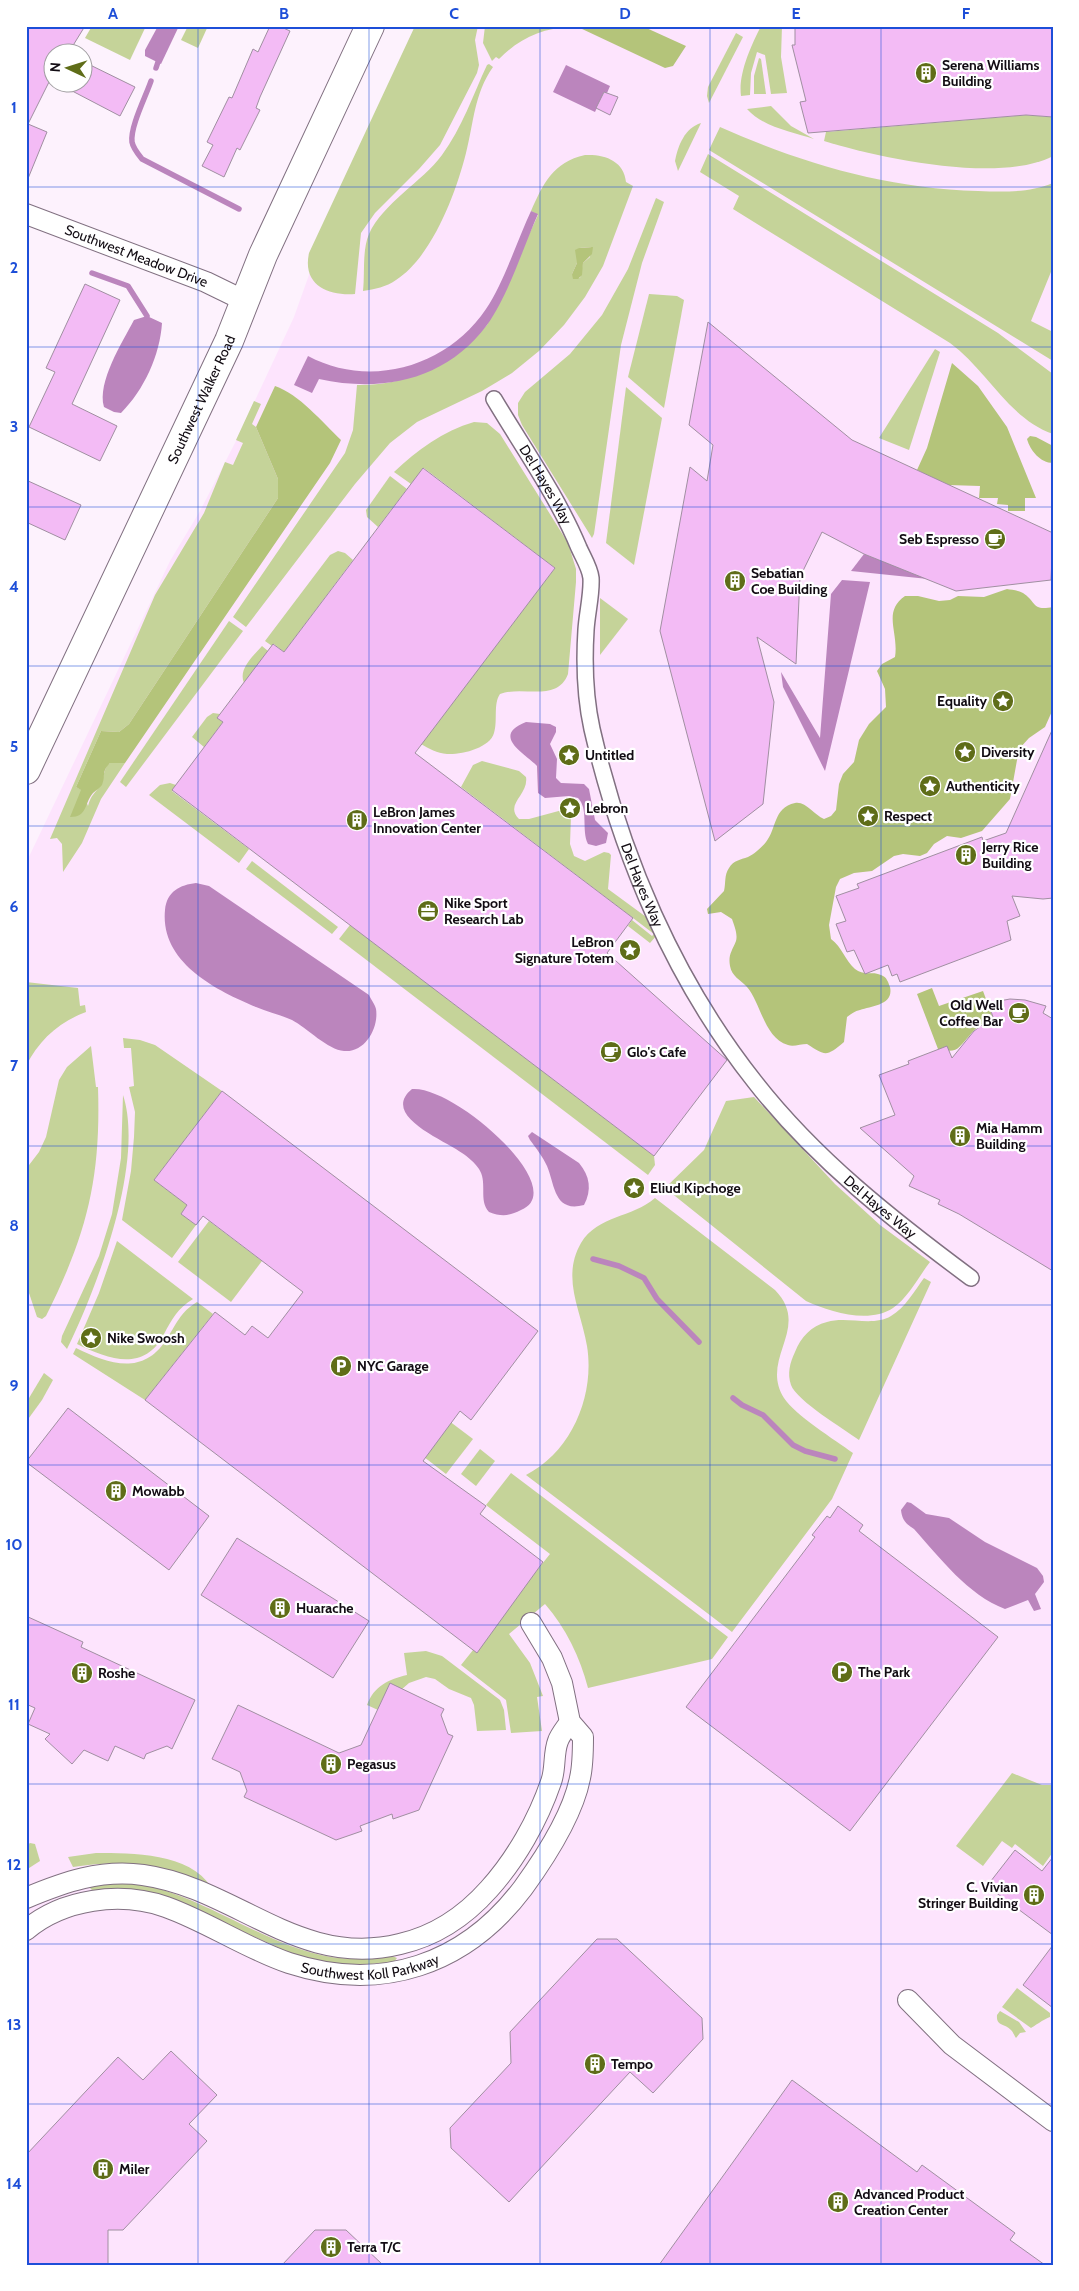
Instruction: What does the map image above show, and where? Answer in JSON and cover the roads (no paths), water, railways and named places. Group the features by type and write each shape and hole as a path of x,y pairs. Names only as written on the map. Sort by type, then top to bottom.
{"main road":[{"name":"Southwest Walker Road","path":"26,770 229,341 263,255 370,26"}],"street":[{"name":"Southwest Meadow Drive","path":"26,214 206,282 245,301"},
{"name":"Del Hayes Way","path":"494,399 552,493 572,532 591,576 586,630 586,685 591,724 606,786 627,847 652,908 681,969 717,1030 752,1078 824,1158 886,1214 971,1278"},
{"name":"Southwest Koll Parkway","path":"26,1930 36,1922 71,1905 101,1900 129,1900 165,1906 288,1962 320,1972 377,1975 423,1966 450,1954 483,1931 512,1903 541,1863 569,1809 580,1780 583,1737 570,1722 562,1683 552,1658 531,1623"},
{"name":"Southwest Koll Parkway","path":"26,1898 63,1882 92,1876 118,1873 142,1875 166,1879 192,1889 290,1934 319,1944 346,1950 370,1950 416,1940 442,1928 467,1910 489,1888 514,1855 539,1814 552,1779 557,1742 570,1722"},
{"path":"908,2000 952,2045 1053,2121"}],"waterway":[{"path":"156,68 160,56"},
{"path":"151,81 133,128 132,142 136,151 142,159 239,209"},
{"path":"92,273 128,286 147,316"},
{"path":"593,1259 619,1266 644,1278 657,1299 699,1342"},
{"path":"733,1398 742,1405 763,1415 793,1445 805,1451 835,1459"}],"place":[{"name":"Serena Williams Building","path":"926,73"},
{"name":"Seb Espresso","path":"995,539"},
{"name":"Sebatian Coe Building","path":"735,581"},
{"name":"Equality","path":"1003,701"},
{"name":"Diversity","path":"965,752"},
{"name":"Untitled","path":"569,755"},
{"name":"Authenticity","path":"930,786"},
{"name":"Lebron","path":"570,808"},
{"name":"Respect","path":"868,816"},
{"name":"LeBron James Innovation Center","path":"357,820"},
{"name":"Jerry Rice Building","path":"966,855"},
{"name":"Nike Sport Research Lab","path":"428,911"},
{"name":"LeBron Signature Totem","path":"630,950"},
{"name":"Old Well Coffee Bar","path":"1019,1013"},
{"name":"Glo's Cafe","path":"611,1052"},
{"name":"Mia Hamm Building","path":"960,1136"},
{"name":"Eliud Kipchoge","path":"634,1188"},
{"name":"Nike Swoosh","path":"91,1338"},
{"name":"NYC Garage","path":"341,1366"},
{"name":"Mowabb","path":"116,1491"},
{"name":"Huarache","path":"280,1608"},
{"name":"The Park","path":"842,1672"},
{"name":"Roshe","path":"82,1673"},
{"name":"Pegasus","path":"331,1764"},
{"name":"C. Vivian Stringer Building","path":"1034,1895"},
{"name":"Tempo","path":"595,2064"},
{"name":"Miler","path":"103,2169"},
{"name":"Advanced Product Creation Center","path":"838,2202"},
{"name":"Terra T/C","path":"331,2247"}]}
